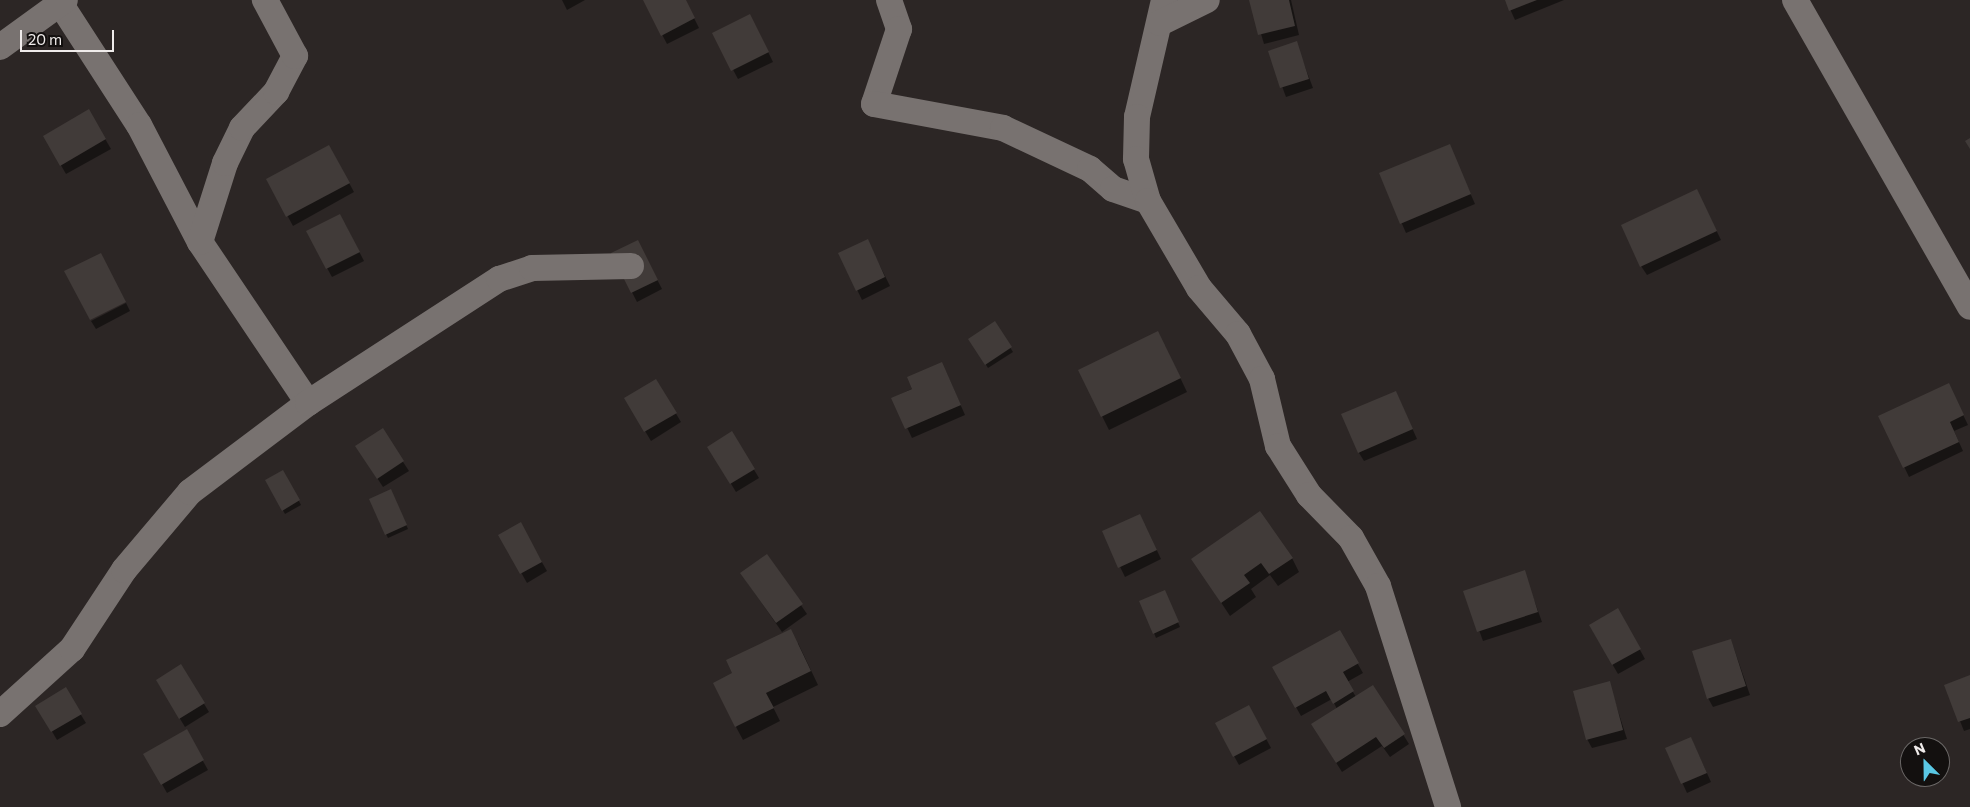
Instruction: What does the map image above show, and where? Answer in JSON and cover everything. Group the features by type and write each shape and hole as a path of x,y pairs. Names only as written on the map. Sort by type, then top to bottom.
{"street":[{"path":"200,242 225,163 242,128 280,86 295,56 265,0"},
{"path":"889,0 899,29 874,104 1003,128 1090,169 1113,189 1148,201"},
{"path":"1206,0 1162,11 1137,117 1136,159 1148,201 1199,288 1238,334 1258,372 1278,446 1309,495 1351,538 1378,586 1448,807"},
{"path":"1795,0 1970,307"},
{"path":"0,47 61,1 139,125 200,242 308,403"},
{"path":"0,714 72,649 124,570 190,492 308,403 499,279 532,268 631,266"}],"building":[{"path":"643,0 686,0 695,18 661,36"},
{"path":"1249,0 1289,0 1295,26 1258,35"},
{"path":"1505,0 1537,0 1509,11"},
{"path":"750,14 769,52 731,71 712,33"},
{"path":"1297,41 1309,79 1280,88 1268,51"},
{"path":"89,109 106,139 60,166 43,136"},
{"path":"1970,138 1970,149 1965,141"},
{"path":"1450,144 1471,194 1400,224 1379,173"},
{"path":"329,145 350,183 286,217 266,179"},
{"path":"1697,189 1717,231 1640,267 1621,225"},
{"path":"340,214 360,252 326,269 306,231"},
{"path":"868,239 885,277 856,291 838,253"},
{"path":"638,240 658,280 631,293 611,253"},
{"path":"101,253 126,302 90,320 64,271"},
{"path":"995,321 1012,347 985,365 968,339"},
{"path":"1158,331 1181,378 1101,417 1078,370"},
{"path":"942,362 961,405 905,429 891,398 912,389 907,377"},
{"path":"656,379 677,413 644,432 624,398"},
{"path":"1949,383 1964,415 1950,422 1959,442 1903,468 1878,416"},
{"path":"1396,391 1413,429 1358,453 1341,414"},
{"path":"383,428 404,461 377,479 355,446"},
{"path":"732,431 755,469 730,484 707,447"},
{"path":"283,470 300,500 282,511 265,480"},
{"path":"391,489 407,525 385,535 369,499"},
{"path":"1260,511 1293,558 1269,574 1261,563 1244,575 1250,583 1221,603 1191,559"},
{"path":"1140,514 1157,550 1118,568 1102,531"},
{"path":"521,522 542,562 520,574 498,535"},
{"path":"767,554 803,604 776,623 740,573"},
{"path":"1525,570 1538,612 1477,632 1463,591"},
{"path":"1165,590 1179,622 1153,634 1139,601"},
{"path":"1618,608 1641,649 1612,665 1589,625"},
{"path":"791,629 811,671 766,693 774,708 735,727 713,683 732,673 726,660"},
{"path":"1340,630 1359,663 1343,672 1354,691 1333,704 1326,691 1295,708 1272,667"},
{"path":"1731,639 1746,686 1707,699 1692,651"},
{"path":"181,664 205,703 179,719 156,680"},
{"path":"1970,675 1970,718 1958,722 1944,685"},
{"path":"1610,681 1623,730 1586,740 1573,691"},
{"path":"1373,685 1405,734 1384,748 1376,737 1336,763 1311,724"},
{"path":"66,687 82,714 51,732 35,706"},
{"path":"1249,705 1267,739 1233,757 1215,723"},
{"path":"187,729 204,760 161,785 143,754"},
{"path":"1691,737 1707,773 1681,784 1665,748"}]}
